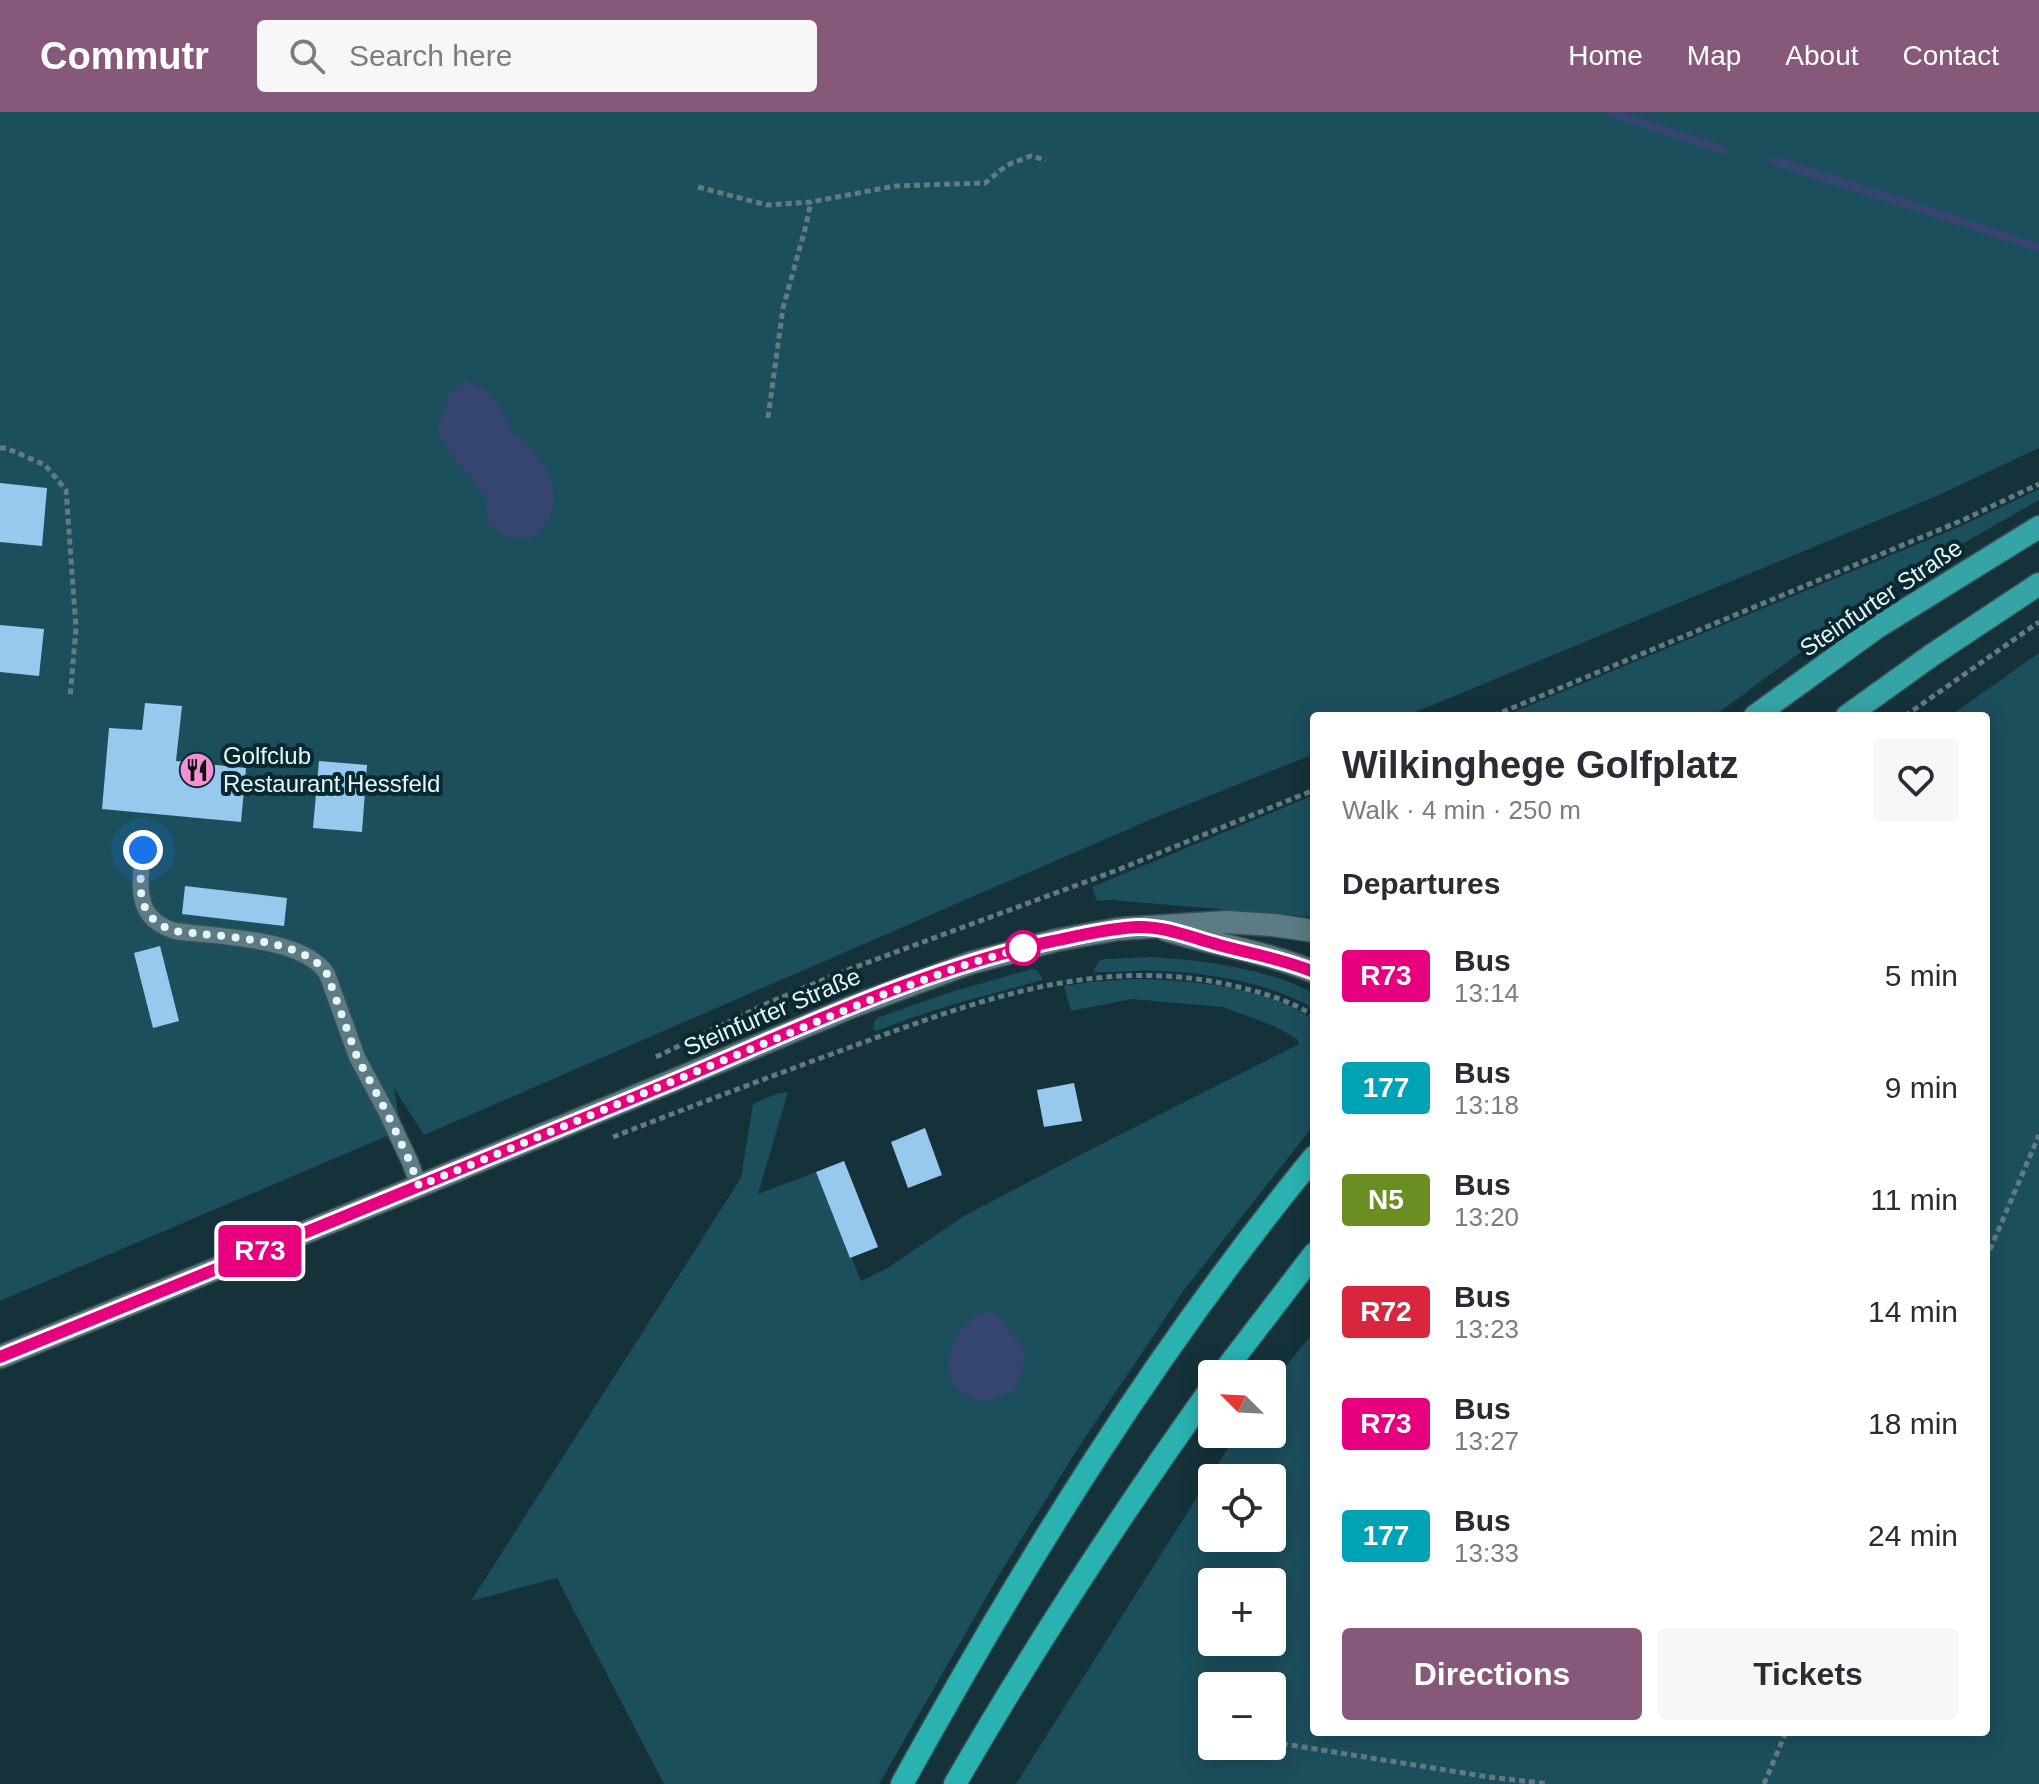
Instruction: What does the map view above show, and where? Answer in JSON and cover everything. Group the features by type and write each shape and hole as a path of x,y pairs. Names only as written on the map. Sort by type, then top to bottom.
{"highway":[{"path":"902,1784 1068,1500 1176,1337 1310,1162"},
{"path":"1233,1360 1310,1259"},
{"path":"955,1784 1093,1560 1198,1407"}],"main road":[{"name":"Steinfurter Straße","path":"1760,712 1876,628 2039,527"},
{"path":"1853,712 2039,584"},
{"name":"Steinfurter Straße","path":"0,1357 845,1009 982,959 1118,929 1227,922 1310,930"},
{"name":"Steinfurter Straße","path":"1157,927 1310,971"}],"lane":[{"path":"143,850 141,899 159,925 175,931 280,945 307,955 323,967 357,1057 387,1113 419,1186"}],"path":[{"path":"698,187 767,205 811,202 895,186 985,183 1007,165 1031,156 1046,160"},
{"path":"768,418 783,308 811,202"},
{"path":"0,448 45,465 66,490 76,628 70,698"},
{"path":"1503,712 1963,520 2039,484"},
{"path":"1911,712 2039,622"},
{"path":"600,1142 963,1006 1059,983 1132,976 1196,979 1271,996 1310,1013"},
{"path":"1990,1250 2039,1135"},
{"path":"1764,1784 1784,1736"},
{"path":"1286,1744 1549,1784"}],"shaded area":[{"path":"0,112 2039,112 2039,448 1939,495 1416,712 1310,712 1310,756 1154,818 424,1135 394,1088 401,1130 0,1301"},
{"path":"465,381 485,389 500,407 512,431 546,468 555,497 549,520 537,536 523,539 504,536 488,524 485,498 450,454 437,428 450,393"},
{"path":"2039,489 2039,500 1953,549 1848,617 1719,712 1514,712 1959,527"},
{"path":"2039,653 2039,1784 1016,1784 1198,1496 1198,1552 1286,1552 1286,1464 1218,1464 1228,1448 1286,1448 1286,1366 1310,1337 1310,1736 1990,1736 1990,712 1956,712"},
{"path":"1310,797 1310,917 1097,901 1092,887"},
{"path":"1153,957 1256,972 1310,991 1310,1007 1279,992 1220,977 1181,972 1093,972 1099,961"},
{"path":"1037,970 1042,980 938,1009 877,1031 873,1029 877,1018 951,992"},
{"path":"1133,979 1202,983 1252,993 1297,1009 1310,1018 1310,1130 1184,1290 1080,1445 1000,1573 879,1784 664,1784 557,1578 471,1601 741,1178 753,1104 788,1092 758,1194 816,1172 861,1281 886,1269 964,1216 1299,1044 1297,1039 1274,1026 1223,1007 1132,999 1071,1011 1064,986"},
{"path":"988,1312 1000,1318 1025,1351 1014,1392 1000,1395 989,1402 962,1392 954,1384 948,1369 951,1348 962,1329 979,1315"}],"building":[{"path":"0,483 47,488 42,546 0,542"},
{"path":"0,625 44,629 39,676 0,672"},
{"path":"145,703 182,706 176,761 246,768 241,822 102,809 109,728 142,730"},
{"path":"319,761 367,765 362,832 313,828"},
{"path":"185,886 287,898 284,926 182,914"},
{"path":"160,946 179,1021 153,1028 134,953"},
{"path":"1074,1083 1082,1121 1044,1127 1037,1090"},
{"path":"925,1128 942,1175 908,1188 891,1142"},
{"path":"844,1161 878,1247 850,1258 816,1172"}],"waterway":[{"path":"1610,112 1724,150"},
{"path":"1773,160 2039,248"}],"bus line":[{"name":"R73","path":"0,1357 856,1005 970,963 1090,933 1157,927 1310,971"}],"place":[{"name":"Golfclub Restaurant Hessfeld","path":"197,770"}],"route":[{"path":"143,850 141,899 159,925 175,931 280,945 307,955 323,967 357,1057 387,1113 419,1186 882,995 970,963 1023,948"}]}
